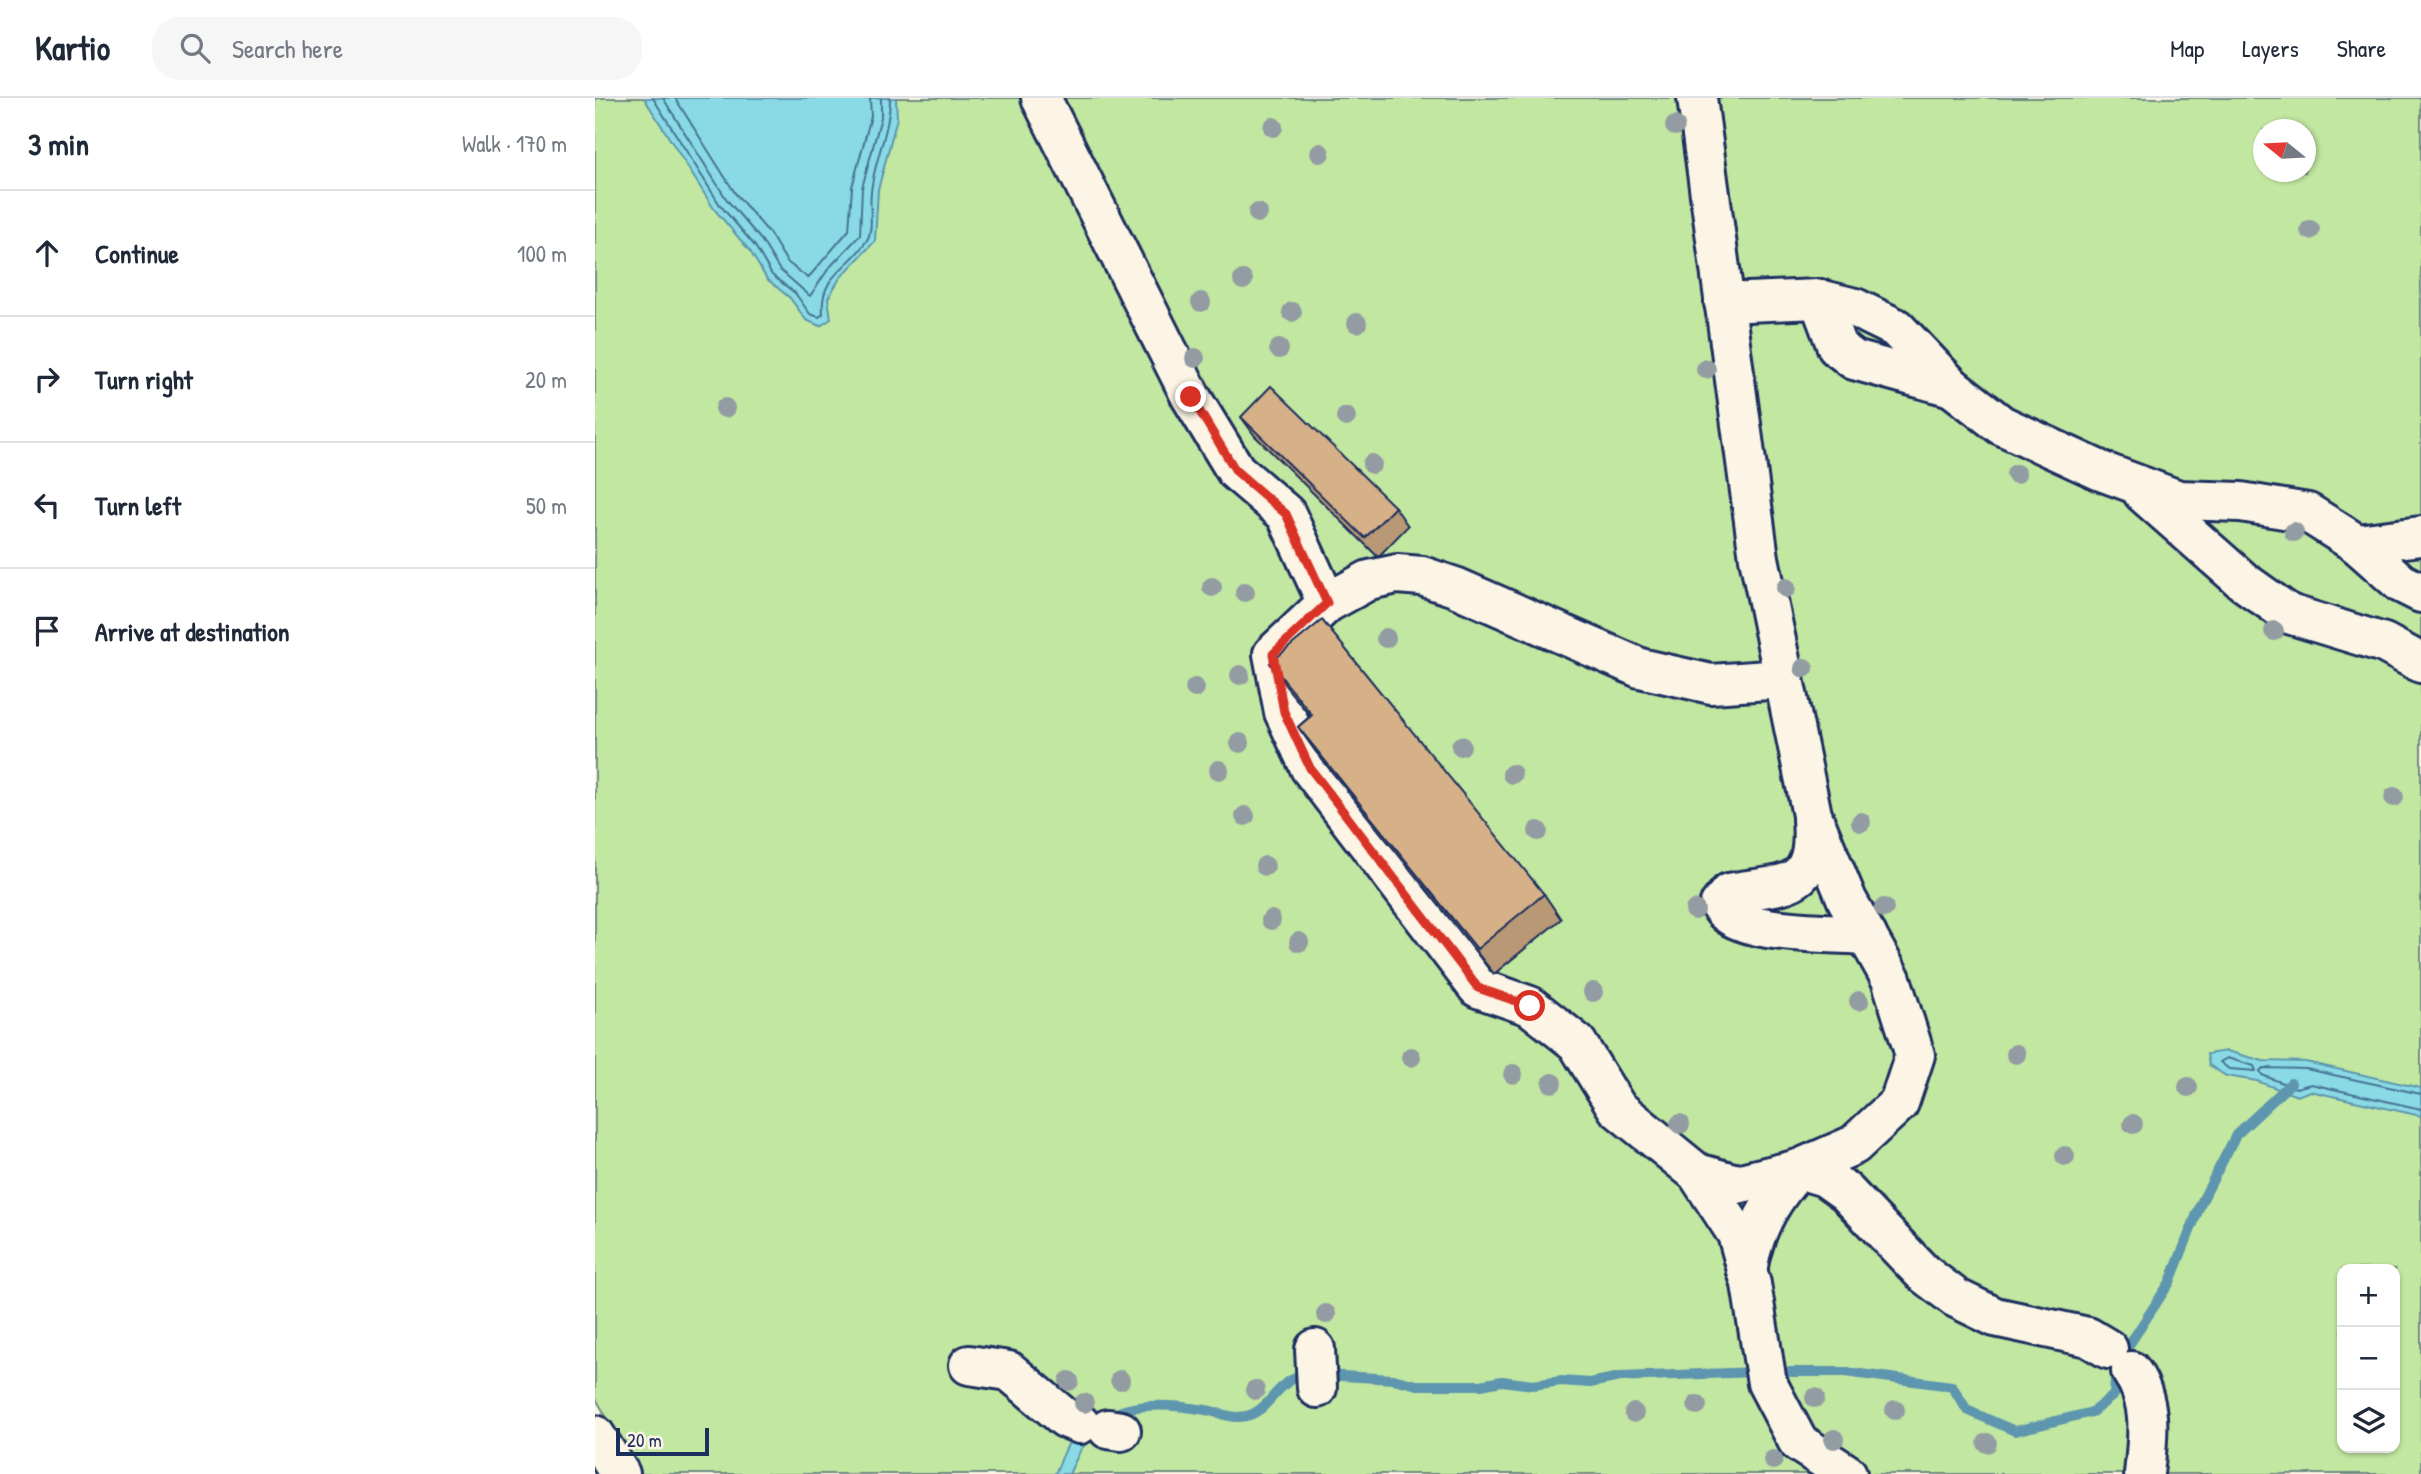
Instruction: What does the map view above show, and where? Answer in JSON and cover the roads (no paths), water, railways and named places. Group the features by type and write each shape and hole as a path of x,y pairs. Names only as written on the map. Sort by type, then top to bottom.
{"lane":[{"path":"1041,98 1191,397 1236,471 1286,514 1327,603"},
{"path":"1697,98 1741,444 1783,679 1812,815 1814,840 1803,872 1789,885 1729,893 1720,904 1723,913 1734,920 1757,926 1867,935"},
{"path":"1724,303 1819,299 1855,308 1896,328 1952,387 2001,425 2179,500 2241,502 2308,513 2357,544 2401,583 2421,593"},
{"path":"2131,482 2245,582 2289,614 2384,643 2421,663"},
{"path":"2357,544 2421,536"},
{"path":"1783,679 1711,684 1640,668 1455,587 1422,576 1397,574 1370,580 1327,603 1273,654 1284,712 1310,768 1478,988 1530,1006 1577,1043 1618,1108 1697,1173 1737,1234 1747,1271 1765,1372 1798,1442 1847,1474"},
{"path":"1697,1173 1737,1184 1799,1170 1854,1145 1899,1103 1915,1055 1891,979 1847,900 1812,815"},
{"path":"1747,1271 1757,1231 1782,1187 1799,1170"},
{"path":"1799,1170 1825,1177 1846,1192 1923,1273 1956,1298 1995,1317 2088,1337 2119,1360 2143,1387 2147,1409 2144,1474"},
{"path":"1315,1349 1317,1388"},
{"path":"969,1366 1009,1371 1065,1418 1103,1428"},
{"path":"595,1436 621,1474"}],"water":[{"path":"644,98 896,98 897,118 878,190 875,241 840,278 828,298 831,319 820,326 806,320 790,298 767,279 750,251 714,209"},
{"path":"2227,1051 2263,1061 2306,1062 2421,1088 2421,1116 2310,1091 2297,1096 2257,1081 2226,1076 2209,1065 2207,1054"},
{"path":"1120,1410 1081,1449 1069,1474 1055,1474 1077,1431 1094,1418"}],"waterway":[{"path":"1773,1372 1845,1372 1952,1386 1967,1410 2015,1431 2092,1412 2114,1395 2116,1365 2170,1282 2202,1201 2236,1135 2291,1083"},
{"path":"1325,1375 1393,1379 1417,1385 1481,1385 1502,1381 1533,1385 1561,1381 1590,1383 1620,1377 1758,1372"},
{"path":"1110,1416 1144,1406 1194,1408 1234,1417 1250,1415 1266,1404 1288,1382 1310,1375"}]}
